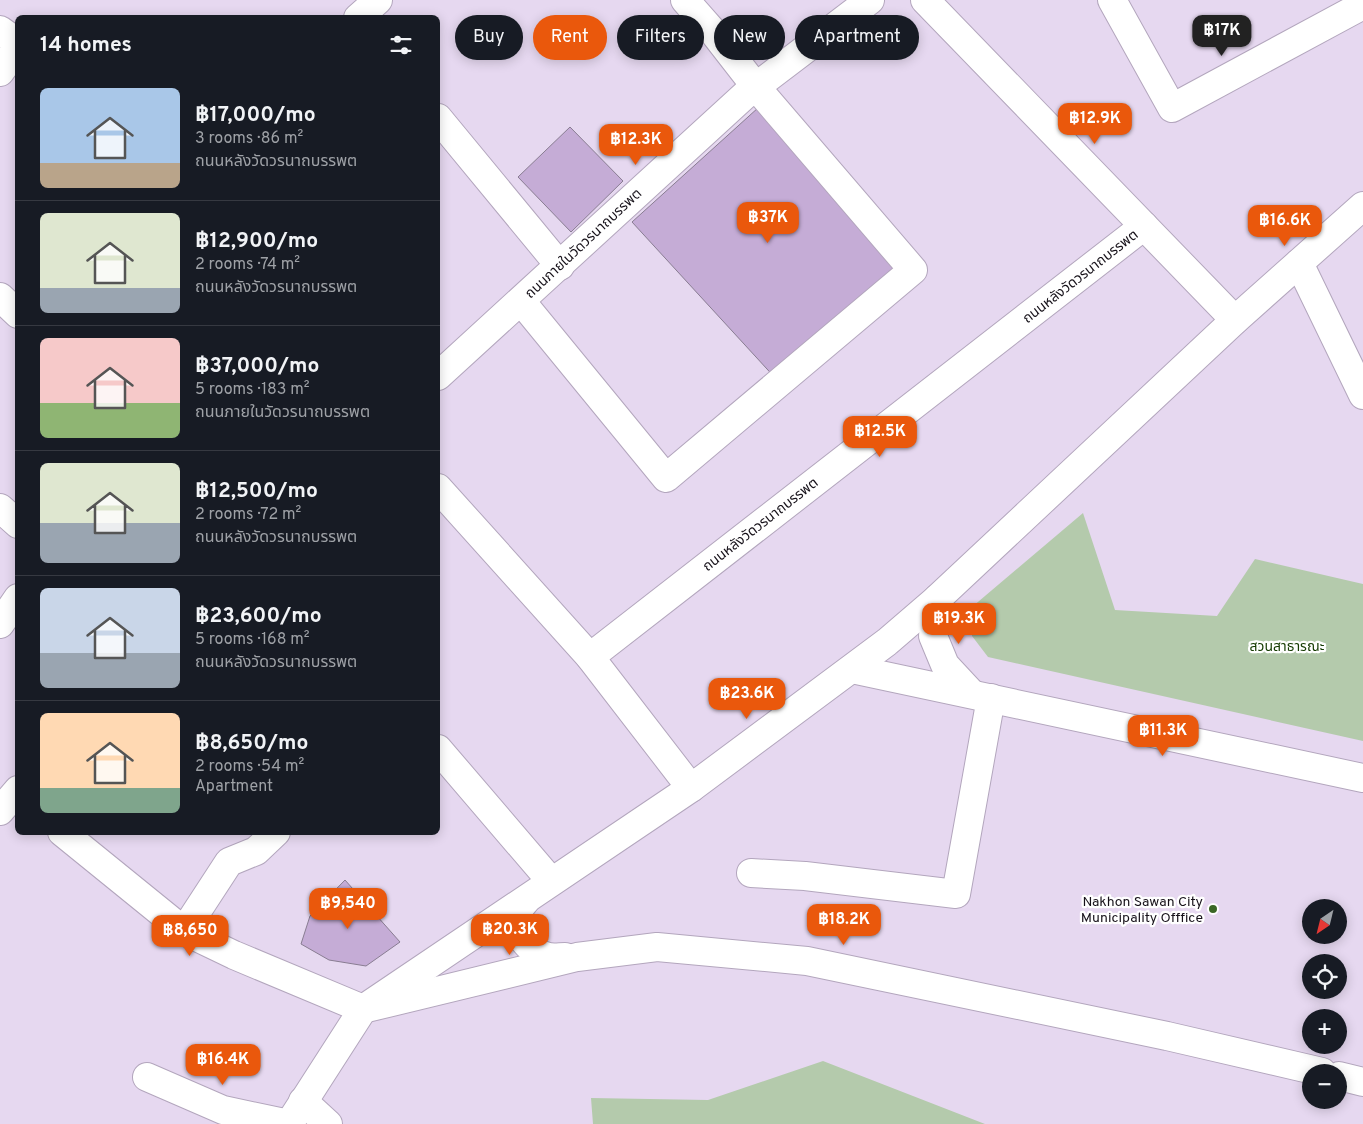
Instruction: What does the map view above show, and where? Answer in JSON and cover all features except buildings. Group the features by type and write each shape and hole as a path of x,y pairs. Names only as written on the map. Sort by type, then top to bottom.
{"street":[{"path":"361,15 378,0"},
{"path":"521,301 666,478 912,270 756,88 714,33 685,0"},
{"name":"ถนนภายในวัดวรนาถบรรพต","path":"440,374 756,88 870,0"},
{"path":"925,0 1235,320"},
{"path":"1112,0 1172,108 1363,5"},
{"path":"0,30 15,41"},
{"path":"0,72 15,51"},
{"path":"440,120 560,266"},
{"path":"294,1116 363,1009 691,788 887,642 937,599 1235,320 1363,206"},
{"name":"ถนนหลังวัดวรนาถบรรพต","path":"590,657 1144,226"},
{"path":"1299,263 1363,395"},
{"path":"0,297 15,311"},
{"path":"440,490 590,657 691,788"},
{"path":"0,508 15,521"},
{"path":"937,599 933,636 945,666 981,696"},
{"path":"0,624 15,602"},
{"path":"852,669 1363,778"},
{"path":"751,873 804,876 956,894 981,696"},
{"path":"440,751 551,881"},
{"path":"66,835 184,931 234,955 363,1009 578,957 657,947 807,960 1166,1036 1302,1067"},
{"path":"184,931 229,862 256,851 273,835"},
{"path":"526,900 517,914 517,925 522,938 531,949 548,957 578,957"},
{"path":"147,1077 224,1110 294,1116 328,1124"},
{"path":"1347,1078 1363,1082"}],"green space":[{"name":"สวนสาธารณะ","path":"1083,513 1115,610 1217,616 1255,559 1363,584 1363,741 988,657 972,636 972,607"},
{"path":"823,1061 985,1124 593,1124 591,1098 708,1100"}],"place":[{"name":"Nakhon Sawan City Municipality Offfice","path":"1213,909"}]}
